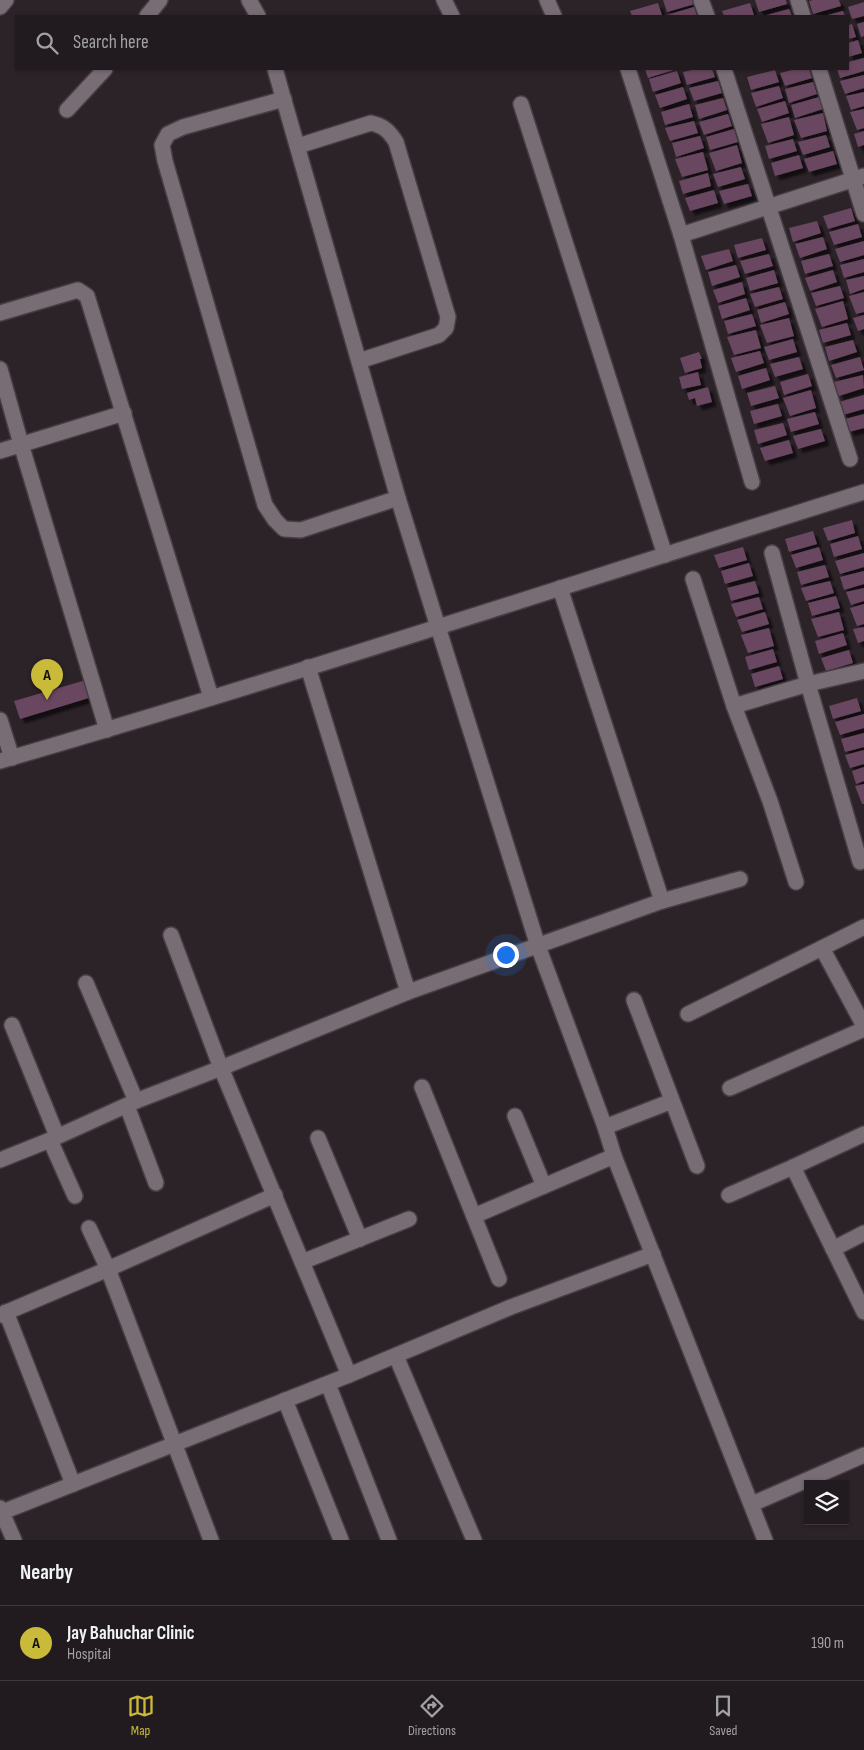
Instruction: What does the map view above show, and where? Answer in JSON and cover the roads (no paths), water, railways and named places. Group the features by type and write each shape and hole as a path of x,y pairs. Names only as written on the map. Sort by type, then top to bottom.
{"street":[{"path":"0,7 6,0"},
{"path":"148,15 160,0"},
{"path":"249,0 257,15"},
{"path":"444,0 452,15"},
{"path":"547,0 554,15"},
{"path":"701,0 707,15"},
{"path":"798,0 803,15"},
{"path":"68,110 104,70"},
{"path":"275,70 398,498 538,946 614,1156 766,1540"},
{"path":"628,70 681,235 752,482"},
{"path":"724,70 850,459"},
{"path":"819,70 859,178 864,214"},
{"path":"284,99 183,127 168,134 162,145 168,170 265,506 275,520 284,528 301,530 398,498"},
{"path":"522,104 665,555"},
{"path":"298,146 372,123 382,125 390,132 396,142 448,317 446,328 439,335 359,361"},
{"path":"681,235 859,178"},
{"path":"0,313 78,290 88,296 211,697"},
{"path":"0,369 107,730"},
{"path":"0,451 124,413"},
{"path":"0,720 6,759 107,730 438,627 864,492"},
{"path":"772,552 860,862"},
{"path":"694,579 734,706 770,801 796,882"},
{"path":"560,588 662,901"},
{"path":"308,667 408,992"},
{"path":"734,706 808,684 864,671"},
{"path":"0,1160 132,1103 408,992 662,901 740,880"},
{"path":"688,1014 864,927"},
{"path":"171,935 222,1068 349,1375"},
{"path":"730,1088 864,1027 822,948"},
{"path":"86,983 132,1103 156,1183"},
{"path":"634,1000 697,1166"},
{"path":"12,1025 75,1196"},
{"path":"422,1087 499,1279"},
{"path":"605,1127 672,1101"},
{"path":"515,1116 544,1186"},
{"path":"729,1195 864,1134"},
{"path":"318,1138 360,1239"},
{"path":"474,1216 614,1156"},
{"path":"793,1167 864,1312"},
{"path":"73,1484 3,1313 108,1270 275,1195"},
{"path":"302,1262 409,1219"},
{"path":"89,1228 108,1270 211,1540"},
{"path":"834,1248 864,1233"},
{"path":"14,1540 1,1511 328,1384 511,1307 653,1254"},
{"path":"396,1356 474,1540"},
{"path":"328,1384 389,1540"},
{"path":"285,1400 341,1540"},
{"path":"752,1504 864,1455"}],"place":[{"name":"Jay Bahuchar Clinic","path":"47,700"}]}
